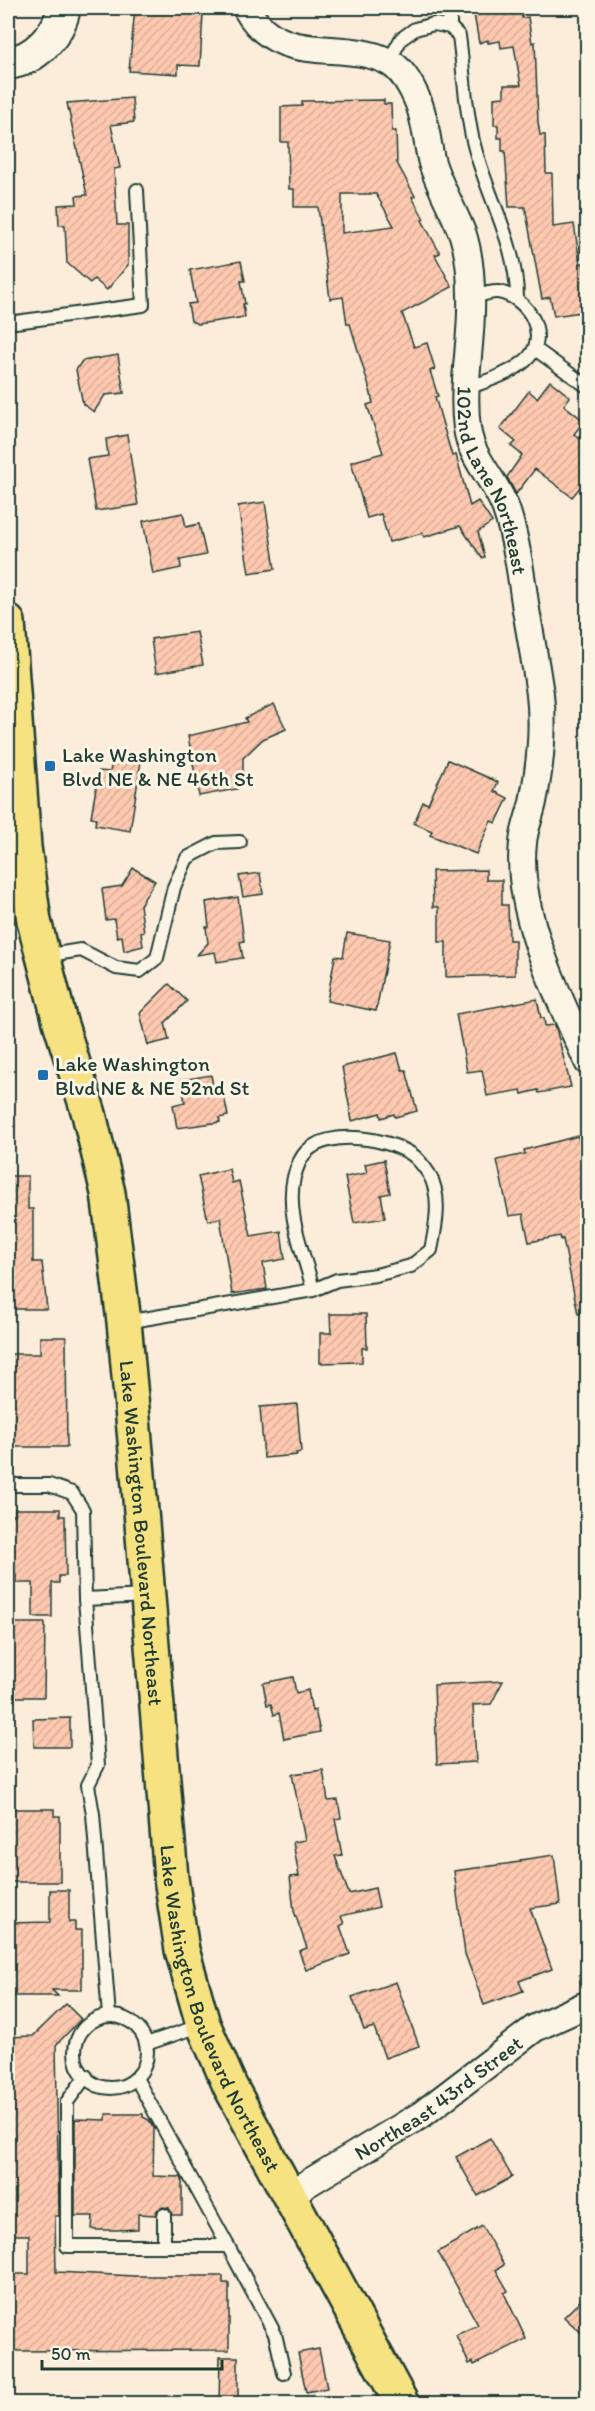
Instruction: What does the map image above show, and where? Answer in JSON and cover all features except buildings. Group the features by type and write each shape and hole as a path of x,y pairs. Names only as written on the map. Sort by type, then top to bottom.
{"main road":[{"name":"Lake Washington Boulevard Northeast","path":"8,622 13,782 34,921 60,1022 89,1114 108,1193 124,1322 149,1595 171,1878 182,1950 203,2024 230,2086 402,2403"}],"street":[{"path":"8,63 38,51 52,34 64,8"},
{"path":"246,8 253,20 277,40 314,50 363,54 389,61"},
{"name":"102nd Lane Northeast","path":"389,61 405,76 419,104 432,162 447,204 463,236 468,260 471,298 466,430 478,464 501,494 515,537 540,696 541,744 534,800 523,844 525,888 535,937 588,1062"},
{"name":"Northeast 43rd Street","path":"290,2194 421,2115 535,2028 588,2004"}],"lane":[{"path":"450,8 450,27"},
{"path":"389,61 401,39 415,29 434,24 450,27 459,36 473,142 488,191 504,227 517,279 517,298"},
{"path":"8,323 142,305 137,189"},
{"path":"466,388 496,378 526,361 535,349 536,332 531,312 517,298 496,292 471,298"},
{"path":"535,349 588,387"},
{"path":"42,956 68,950 81,950 116,968 140,971 157,958 174,887 187,858 216,843 240,842"},
{"path":"124,1322 312,1290 337,1280 376,1275 411,1266 431,1250 437,1218 434,1190 429,1175 416,1156 398,1148 354,1137 335,1138 306,1152 294,1178 292,1203 312,1290"},
{"path":"8,1485 49,1485 72,1493 82,1510 85,1599 98,1765 88,1785 94,1825 109,2016"},
{"path":"85,1599 149,1595"},
{"path":"109,2016 126,2019 136,2026 146,2044 147,2056 136,2078 113,2087 102,2086 86,2076 76,2060 77,2040 83,2029 92,2021 109,2016"},
{"path":"146,2044 203,2024"},
{"path":"86,2076 67,2102 67,2246 228,2246"},
{"path":"136,2078 275,2334 284,2373"},
{"path":"164,2215 164,2246"}],"place":[{"name":"Lake Washington Blvd NE & NE 46th St","path":"50,766"},
{"name":"Lake Washington Blvd NE & NE 52nd St","path":"43,1075"}]}
